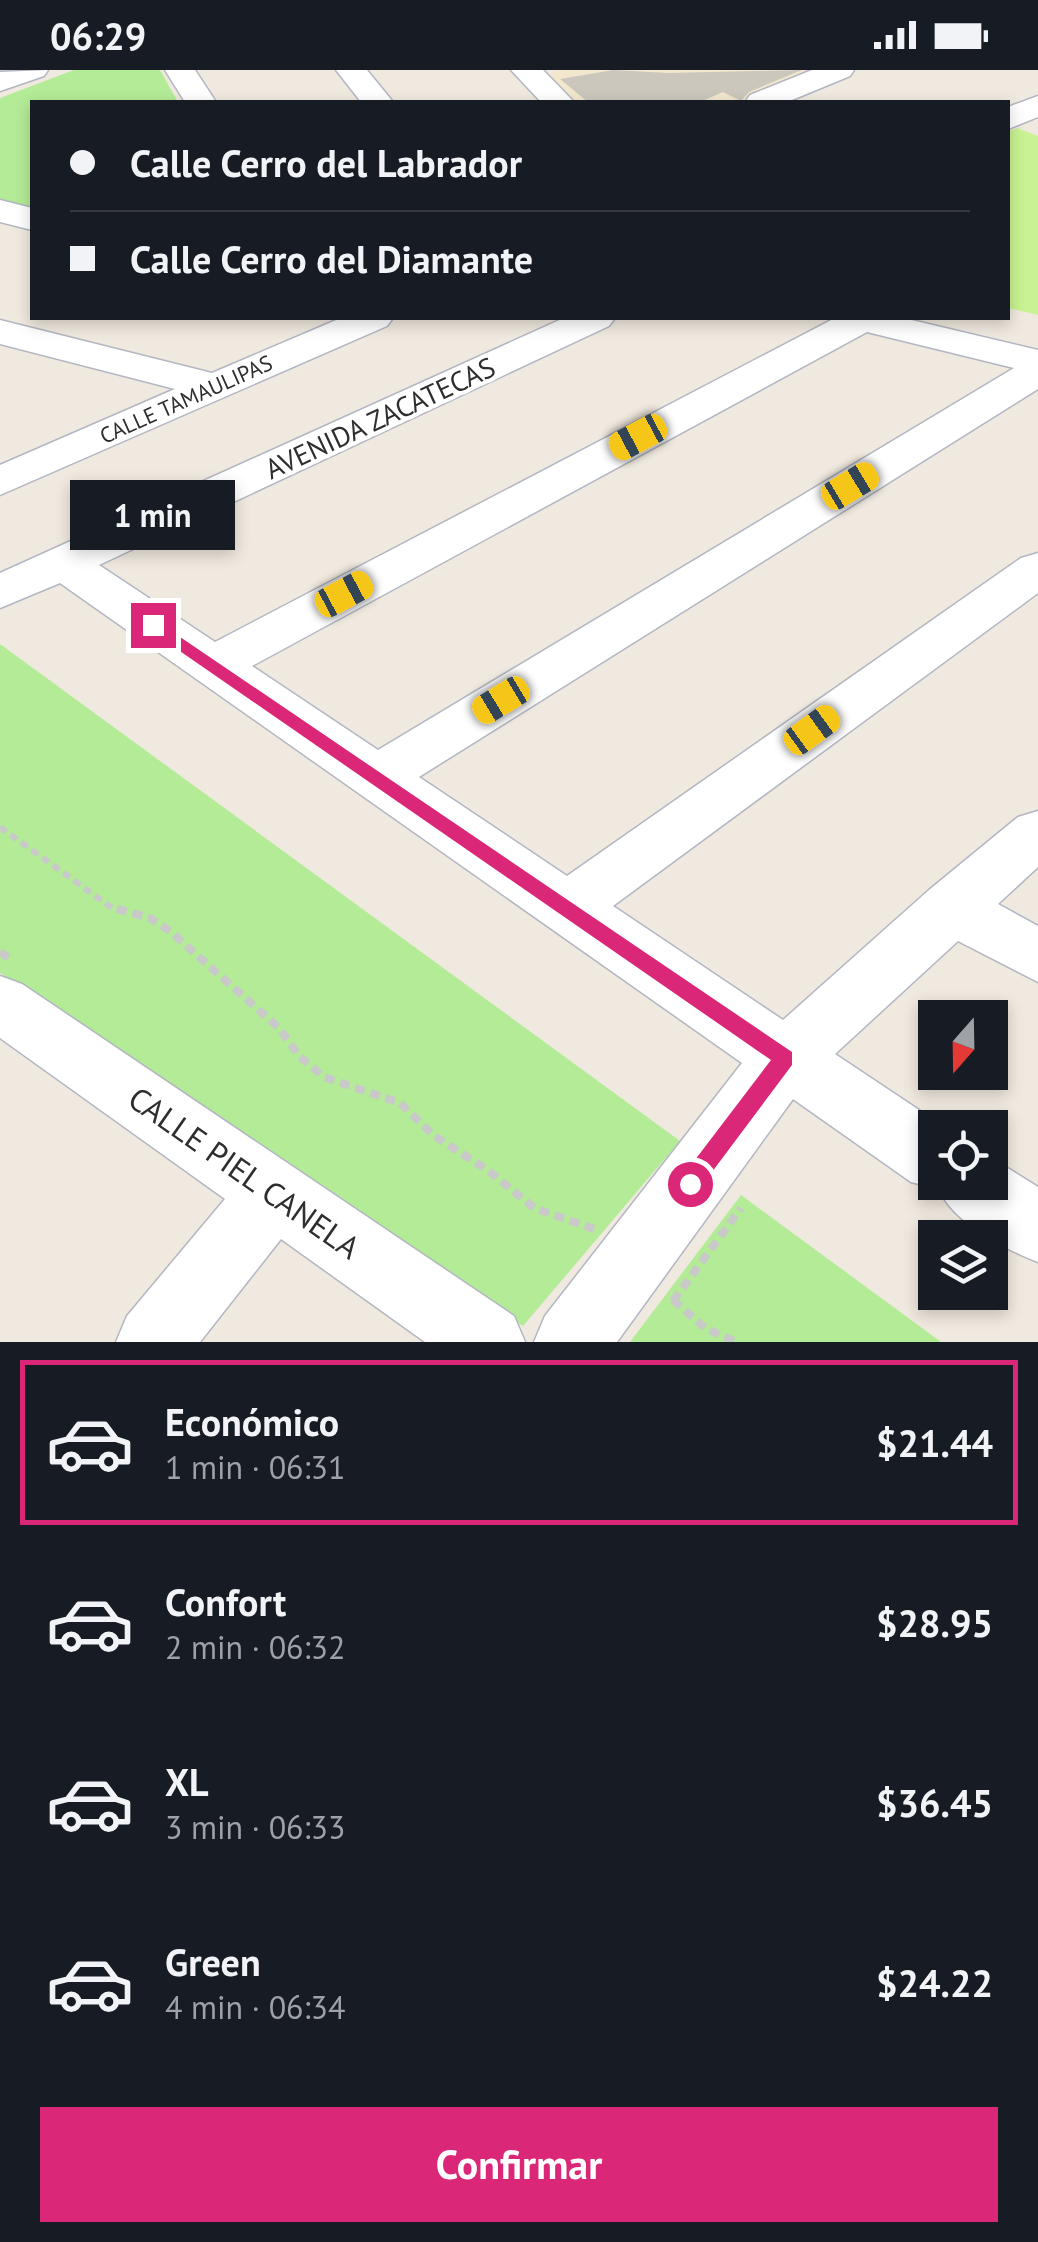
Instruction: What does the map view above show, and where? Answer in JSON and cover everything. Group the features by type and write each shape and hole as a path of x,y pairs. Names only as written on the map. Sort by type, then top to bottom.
{"street":[{"path":"0,82 34,70"},
{"path":"180,70 199,100"},
{"path":"352,70 375,100"},
{"path":"765,100 838,70"},
{"path":"530,71 556,100"},
{"path":"1010,118 1038,104"},
{"path":"0,212 30,218"},
{"name":"CALLE TAMAULIPAS","path":"0,482 367,320"},
{"name":"AVENIDA ZACATECAS","path":"0,592 591,320"},
{"path":"211,666 855,320"},
{"path":"867,320 1038,362"},
{"path":"0,332 214,386"},
{"path":"373,779 1038,371"},
{"path":"66,564 373,779 918,1148"},
{"path":"564,909 1038,569"},
{"path":"571,1342 785,1058 950,906 1038,833"},
{"path":"950,906 1038,956"},
{"name":"CALLE PIEL CANELA","path":"8,983 273,1194 488,1342"},
{"path":"153,1342 273,1194"},
{"path":"997,1200 1038,1228"}],"path":[{"path":"0,827 69,873 112,908 150,918 172,932 279,1028 299,1056 324,1076 400,1103 433,1136 489,1170 534,1208 595,1230"},
{"path":"0,952 8,983"},
{"path":"663,1314 741,1208"},
{"path":"584,1244 608,1215"},
{"path":"674,1300 705,1328 736,1342"}],"shaded area":[{"path":"559,70 814,70 742,100 575,100 549,75"}],"green space":[{"path":"74,70 160,70 177,100 30,100 30,215 0,208 0,98"},
{"path":"1017,128 1038,136 1038,315 1010,308 1010,131"},
{"path":"0,644 680,1141 523,1326 0,973"},
{"path":"741,1195 941,1342 630,1342"}],"building":[{"path":"613,70 802,70 749,92 742,100 723,92 705,100 586,100 560,79"}],"route":[{"path":"153,625 785,1058 690,1184"}]}
